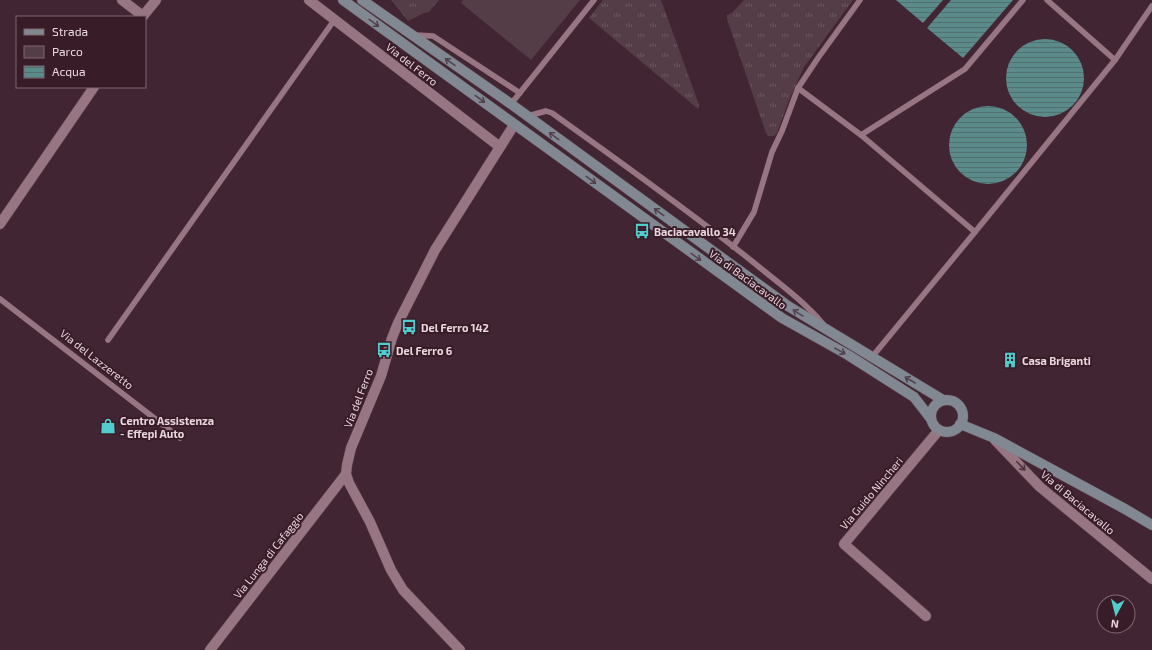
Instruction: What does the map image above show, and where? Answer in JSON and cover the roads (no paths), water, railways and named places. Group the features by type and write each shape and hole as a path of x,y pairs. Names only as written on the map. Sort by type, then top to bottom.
{"main road":[{"name":"Via del Ferro","path":"343,0 514,125"},
{"name":"Via del Ferro","path":"362,0 528,116"},
{"name":"Via di Baciacavallo","path":"528,116 788,306 943,400 951,400 956,403 963,413 960,424 994,438 1125,509"},
{"name":"Via di Baciacavallo","path":"514,125 782,318 848,355 914,398 939,430"},
{"path":"931,419 933,407 938,402 943,400"},
{"path":"939,430 950,432 958,428 960,424"},
{"path":"1125,509 1152,520"},
{"path":"1125,509 1152,525"},
{"path":"1125,509 1152,532"}],"street":[{"path":"122,0 143,16 156,0"},
{"name":"Via del Ferro","path":"309,0 500,147"},
{"path":"0,224 93,88"},
{"name":"Via del Ferro","path":"346,474 351,448 380,376 398,323 435,250 514,125"},
{"name":"Via Guido Nincheri","path":"926,616 844,544 939,430"},
{"name":"Via di Baciacavallo","path":"994,438 1040,487 1152,579"},
{"path":"346,474 349,483 370,522 391,570 403,590 460,650"},
{"name":"Via Lunga di Cafaggio","path":"210,650 346,474"}],"lane":[{"path":"511,104 594,0"},
{"path":"733,247 754,212 772,152 782,132 798,88 860,0"},
{"path":"861,135 965,69 1023,0"},
{"path":"1047,0 1116,60"},
{"path":"872,357 1116,60 1152,6"},
{"path":"108,340 335,19"},
{"path":"411,35 433,36 520,93"},
{"path":"798,88 861,135 975,232"},
{"path":"528,116 546,111 552,114 650,184 733,247 810,309 830,332"},
{"name":"Via del Lazzeretto","path":"0,299 180,438"}],"water":[{"path":"896,0 943,0 923,23"},
{"path":"951,0 1013,0 963,58 927,28"},
{"path":"1045,39 1060,42 1072,51 1081,63 1084,78 1081,93 1072,105 1060,114 1045,117 1030,114 1018,105 1009,93 1006,78 1009,63 1018,51 1030,42"},
{"path":"988,106 1003,109 1015,118 1024,130 1027,145 1024,160 1015,172 1003,181 988,184 973,181 961,172 952,160 949,145 952,130 961,118 973,109"}],"place":[{"name":"Baciacavallo 34","path":"642,231"},
{"name":"Del Ferro 142","path":"409,327"},
{"name":"Del Ferro 6","path":"384,350"},
{"name":"Casa Briganti","path":"1010,360"},
{"name":"Centro Assistenza - Effepi Auto","path":"108,426"}]}
